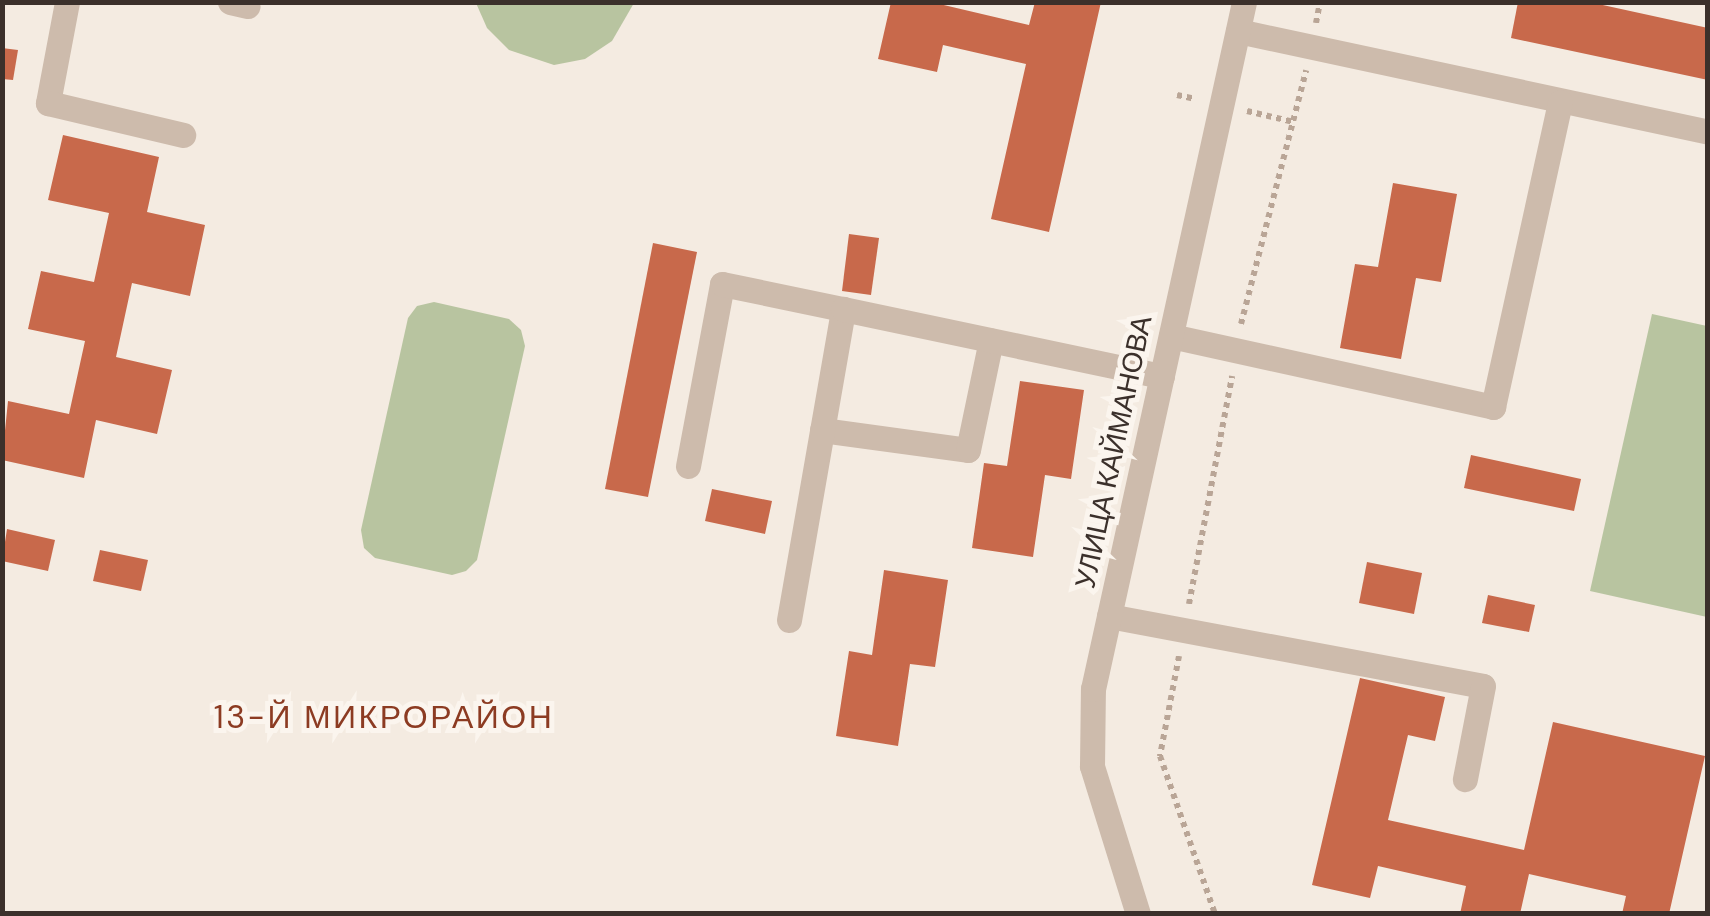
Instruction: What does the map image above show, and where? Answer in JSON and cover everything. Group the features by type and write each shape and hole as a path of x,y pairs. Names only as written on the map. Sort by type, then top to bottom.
{"street":[{"path":"66,2 48,103 183,134"},
{"name":"УЛИЦА КАЙМАНОВА","path":"1138,914 1092,766 1093,689 1244,2"},
{"path":"1238,31 1708,132"},
{"path":"1171,336 1493,406 1560,102"},
{"path":"688,466 722,284 1162,376"},
{"path":"789,620 842,309"},
{"path":"822,430 968,450 991,340"},
{"path":"1109,616 1483,686 1466,779"}],"path":[{"path":"1215,914 1160,756 1236,351 1320,2"}],"green space":[{"path":"476,2 634,3 612,41 585,59 554,65 509,50 487,28"},
{"path":"434,302 509,319 521,330 525,346 477,560 466,571 452,575 375,558 364,548 361,530 408,318 417,306"},
{"path":"1652,314 1707,326 1707,617 1590,591"}],"building":[{"path":"891,2 931,2 1029,25 1035,2 1101,2 1049,232 991,219 1026,64 943,45 937,72 878,59"},
{"path":"1518,2 1589,2 1708,28 1708,80 1511,38"},
{"path":"2,48 18,50 13,80 2,79"},
{"path":"63,135 159,157 147,212 205,225 190,296 132,283 116,357 172,370 157,434 96,420 84,478 2,460 8,401 69,414 85,341 28,329 41,271 94,282 109,213 48,200"},
{"path":"1393,183 1457,194 1441,282 1416,278 1401,359 1340,348 1355,264 1378,267"},
{"path":"849,234 879,238 871,295 842,291"},
{"path":"653,243 697,252 648,497 605,489"},
{"path":"1020,381 1084,390 1071,479 1045,475 1033,557 972,548 984,463 1007,466"},
{"path":"1471,455 1581,479 1574,511 1464,488"},
{"path":"712,489 772,501 765,534 705,521"},
{"path":"7,529 55,540 48,571 2,561"},
{"path":"100,550 148,560 141,591 93,581"},
{"path":"1367,562 1422,573 1414,614 1359,603"},
{"path":"884,570 948,580 935,667 910,664 898,746 836,736 849,651 872,655"},
{"path":"1488,595 1535,605 1529,632 1482,623"},
{"path":"1360,678 1445,697 1435,741 1408,735 1388,820 1524,850 1553,722 1705,756 1669,914 1622,914 1626,896 1529,874 1520,914 1460,914 1466,886 1378,866 1370,898 1312,885"}],"district":[{"name":"13-Й МИКРОРАЙОН","path":"384,717"}]}
